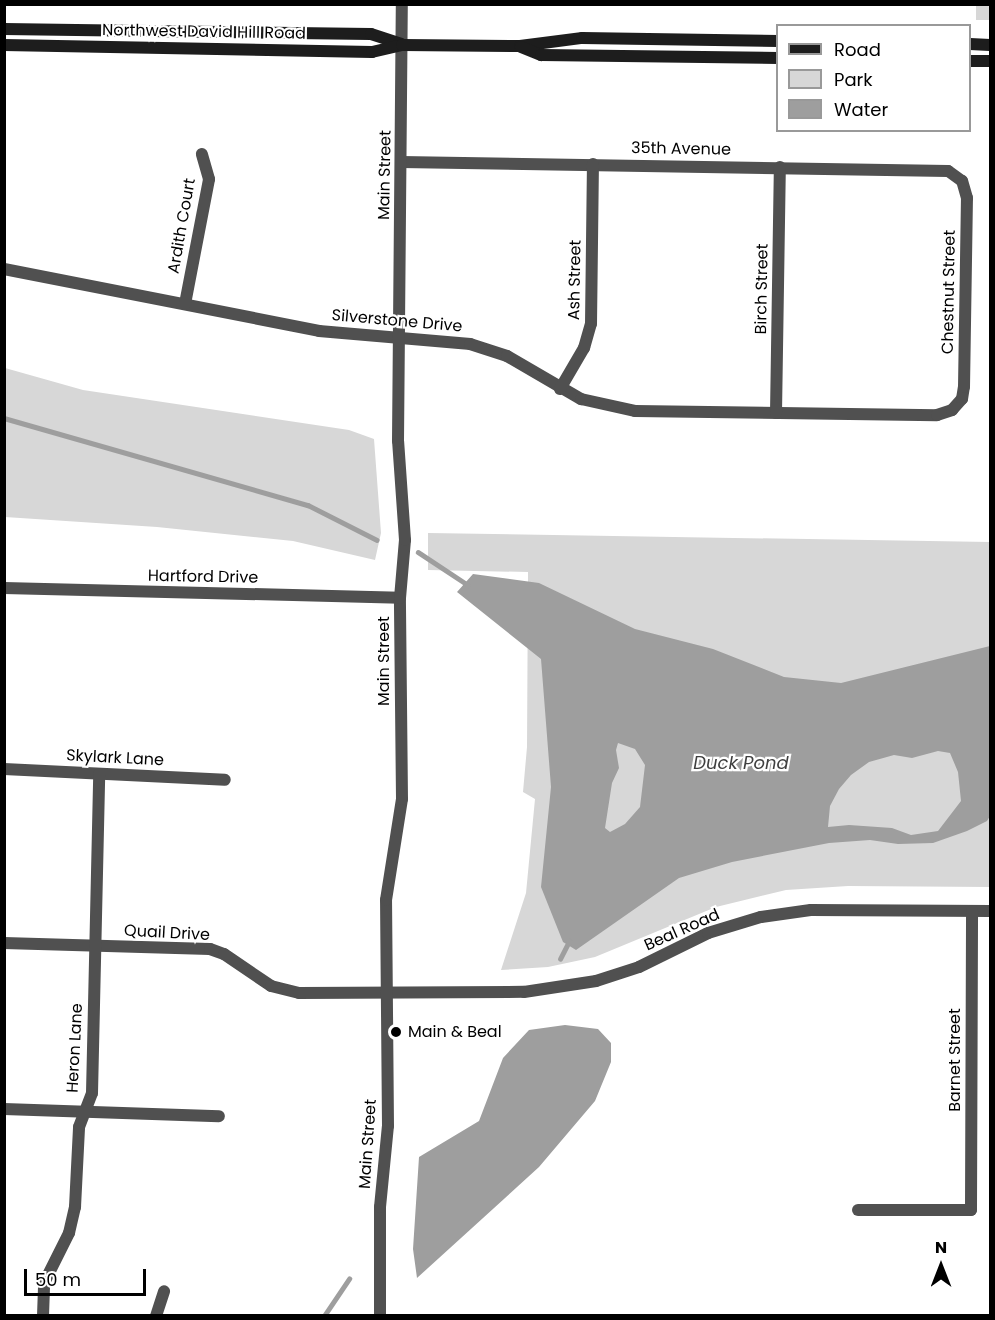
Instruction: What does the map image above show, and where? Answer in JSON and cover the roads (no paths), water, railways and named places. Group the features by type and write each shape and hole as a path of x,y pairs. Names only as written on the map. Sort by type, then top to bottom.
{"street":[{"name":"Main Street","path":"380,1316 380,1207 388,1126 386,900 402,799 400,598 405,540 398,452 402,4"},
{"name":"Northwest David Hill Road","path":"4,29 371,34 402,45"},
{"name":"Northwest David Hill Road","path":"4,45 372,52 402,45 520,46 582,38 776,41"},
{"path":"971,44 990,45"},
{"name":"Northwest David Hill Road","path":"520,46 541,54 776,58"},
{"path":"971,61 990,61"},
{"name":"Ardith Court","path":"185,304 209,179 202,154"},
{"name":"35th Avenue","path":"401,162 941,169 959,178"},
{"name":"Ash Street","path":"561,389 584,348 591,324 593,164"},
{"name":"Birch Street","path":"777,413 780,167"},
{"name":"Chestnut Street","path":"956,407 963,396 964,387 967,198 959,178"},
{"name":"Silverstone Drive","path":"4,269 319,331 455,342 489,350 519,363 561,389 595,403 635,411 937,415 956,407"},
{"name":"Hartford Drive","path":"4,588 400,598"},
{"name":"Skylark Lane","path":"4,769 225,780"},
{"name":"Heron Lane","path":"43,1316 44,1283 69,1233 75,1207 79,1127 92,1093 99,774"},
{"name":"Beal Road","path":"388,993 524,992 596,981 639,967 708,933 761,918 811,910 990,911"},
{"name":"Barnet Street","path":"858,1210 971,1210 972,910"},
{"name":"Quail Drive","path":"4,943 210,949 224,954 260,981 281,991 388,993"},
{"path":"4,1109 219,1116"},
{"path":"156,1316 164,1291"}],"water":[{"name":"Duck Pond","path":"473,574 539,583 635,629 713,649 784,677 841,683 990,646 990,816 987,821 967,831 933,843 898,844 870,840 829,843 732,862 679,878 576,950 563,942 541,887 551,787 541,659 457,592","holes":["618,743 635,749 645,765 640,807 625,824 610,832 605,828 612,783 619,768 616,750","938,751 950,753 958,772 961,801 938,831 911,835 892,828 849,825 828,827 830,806 839,789 851,775 869,762 894,755 912,758"]},
{"path":"565,1025 598,1029 611,1043 611,1062 595,1101 539,1167 417,1278 413,1249 419,1157 479,1121 503,1058 529,1030"}],"waterway":[{"path":"4,418 308,505 377,540"},
{"path":"418,552 468,585"},
{"path":"560,959 569,941"},
{"path":"324,1316 349,1279"}],"place":[{"name":"Main & Beal","path":"396,1032"}]}
